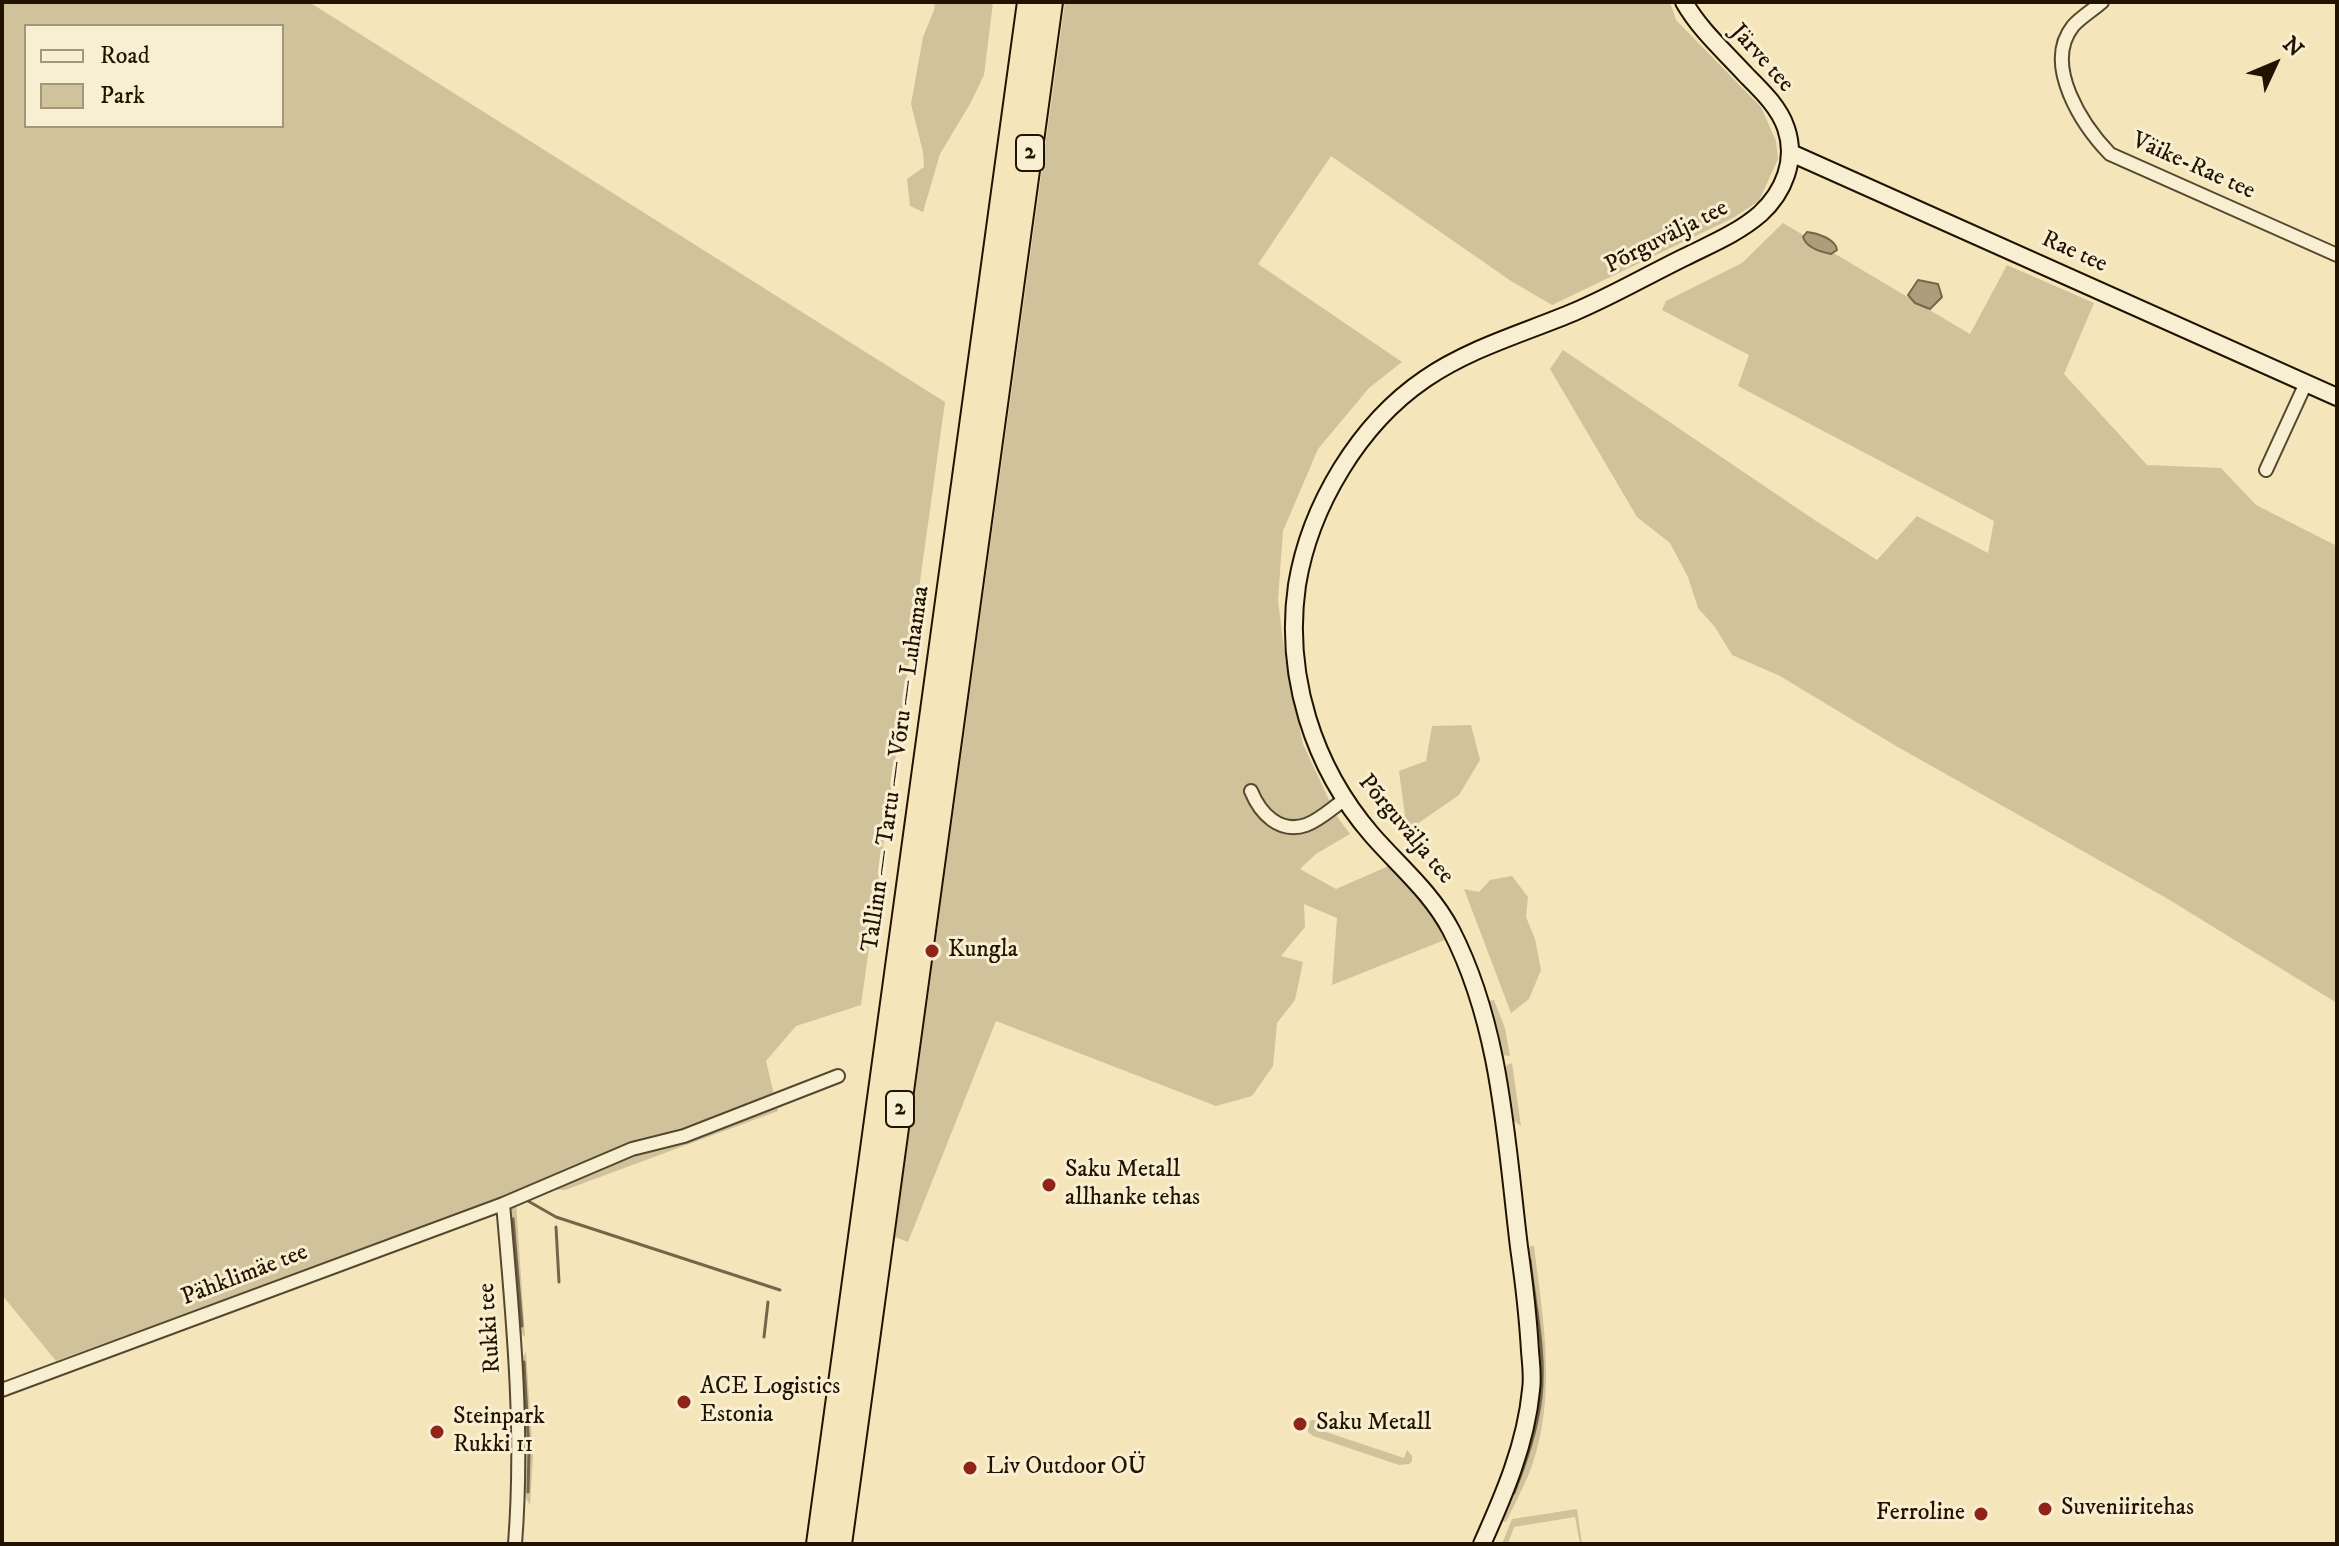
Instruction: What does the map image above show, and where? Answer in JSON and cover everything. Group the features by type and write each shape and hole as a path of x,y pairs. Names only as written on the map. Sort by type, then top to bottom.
{"highway":[{"name":"Tallinn — Tartu — Võru — Luhamaa","path":"818,1544 1029,2"},
{"name":"Tallinn — Tartu — Võru — Luhamaa","path":"840,1544 1051,2"}],"street":[{"name":"Järve tee","path":"1684,2 1708,35 1768,98 1786,128 1791,153"},
{"name":"Väike-Rae tee","path":"2102,2 2073,27 2066,40 2063,78 2080,114 2103,147 2110,154 2337,255"},
{"name":"Rae tee","path":"1791,153 2337,397"},
{"name":"Põrguvälja tee","path":"1482,1544 1516,1460 1532,1386 1527,1309 1496,1064 1486,1023 1453,933 1440,910 1344,800 1317,746 1301,698 1296,659 1300,574 1315,526 1342,468 1360,440 1392,405 1442,368 1490,344 1576,312 1745,226 1776,195 1783,183 1791,153"},
{"path":"2266,470 2306,383"},
{"path":"1251,791 1257,807 1266,816 1276,823 1292,827 1307,825 1344,800"},
{"name":"Pähklimäe tee","path":"2,1390 503,1204 632,1149 684,1136 838,1076"},
{"name":"Rukki tee","path":"503,1204 518,1401 515,1544"}],"green space":[{"path":"2,2 309,2 945,402 861,1005 796,1026 766,1061 778,1111 565,1190 532,1189 56,1361 2,1295"},
{"path":"935,2 993,2 984,75 940,154 923,212 910,206 907,179 924,167 911,104 923,37"},
{"path":"1065,2 1670,2 1676,20 1761,107 1776,141 1778,159 1759,201 1733,218 1552,305 1511,281 1331,156 1258,264 1402,362 1369,388 1318,449 1283,531 1278,600 1286,664 1303,744 1336,815 1350,834 1316,854 1300,869 1336,889 1391,865 1423,901 1447,939 1332,985 1337,918 1304,904 1305,927 1281,956 1303,962 1295,1000 1277,1023 1273,1066 1252,1096 1216,1106 996,1021 908,1242 895,1237"},
{"path":"1783,223 1970,334 2007,265 2094,303 2064,374 2147,465 2221,468 2256,505 2337,546 2337,1003 2168,899 1896,746 1780,676 1732,655 1715,627 1698,608 1688,577 1670,543 1637,517 1550,369 1563,350 1877,560 1917,516 1988,553 1994,521 1738,386 1749,355 1662,310 1666,301 1742,263"},
{"path":"1471,725 1480,760 1459,795 1407,831 1399,771 1426,761 1432,726"},
{"path":"1512,876 1528,897 1526,917 1535,939 1541,970 1529,999 1511,1013 1464,889 1479,892 1490,880"},
{"path":"1494,1000 1505,1028 1510,1056 1500,1052 1487,1001"},
{"path":"1512,1063 1521,1126 1511,1114 1504,1070"},
{"path":"516,1202 525,1337 519,1332 510,1212"},
{"path":"1534,1246 1544,1328 1544,1411 1532,1466 1506,1522 1500,1521 1530,1441 1538,1396 1526,1250"},
{"path":"526,1352 533,1457 530,1505 524,1495 525,1441 520,1363"},
{"path":"1316,1420 1314,1428 1404,1458 1407,1450 1412,1461 1399,1465 1313,1436 1306,1424"},
{"path":"1577,1509 1582,1544 1575,1517 1514,1527 1508,1544 1502,1544 1512,1519"}],"shaded area":[{"path":"1807,232 1830,240 1837,250 1831,254 1811,246 1803,237"},
{"path":"1918,280 1938,284 1942,297 1930,309 1915,303 1908,295"}],"waterway":[{"path":"528,1201 556,1217 780,1290"},
{"path":"513,1219 522,1326"},
{"path":"556,1227 559,1282"},
{"path":"1514,1493 1534,1434 1542,1380 1530,1260"},
{"path":"764,1337 768,1302"},
{"path":"524,1362 528,1492"}],"place":[{"name":"Kungla","path":"932,951"},
{"name":"Saku Metall allhanke tehas","path":"1049,1185"},
{"name":"ACE Logistics Estonia","path":"684,1402"},
{"name":"Saku Metall","path":"1300,1424"},
{"name":"Steinpark Rukki 11","path":"437,1432"},
{"name":"Liv Outdoor OÜ","path":"970,1468"},
{"name":"Suveniiritehas","path":"2045,1509"},
{"name":"Ferroline","path":"1981,1514"}]}
